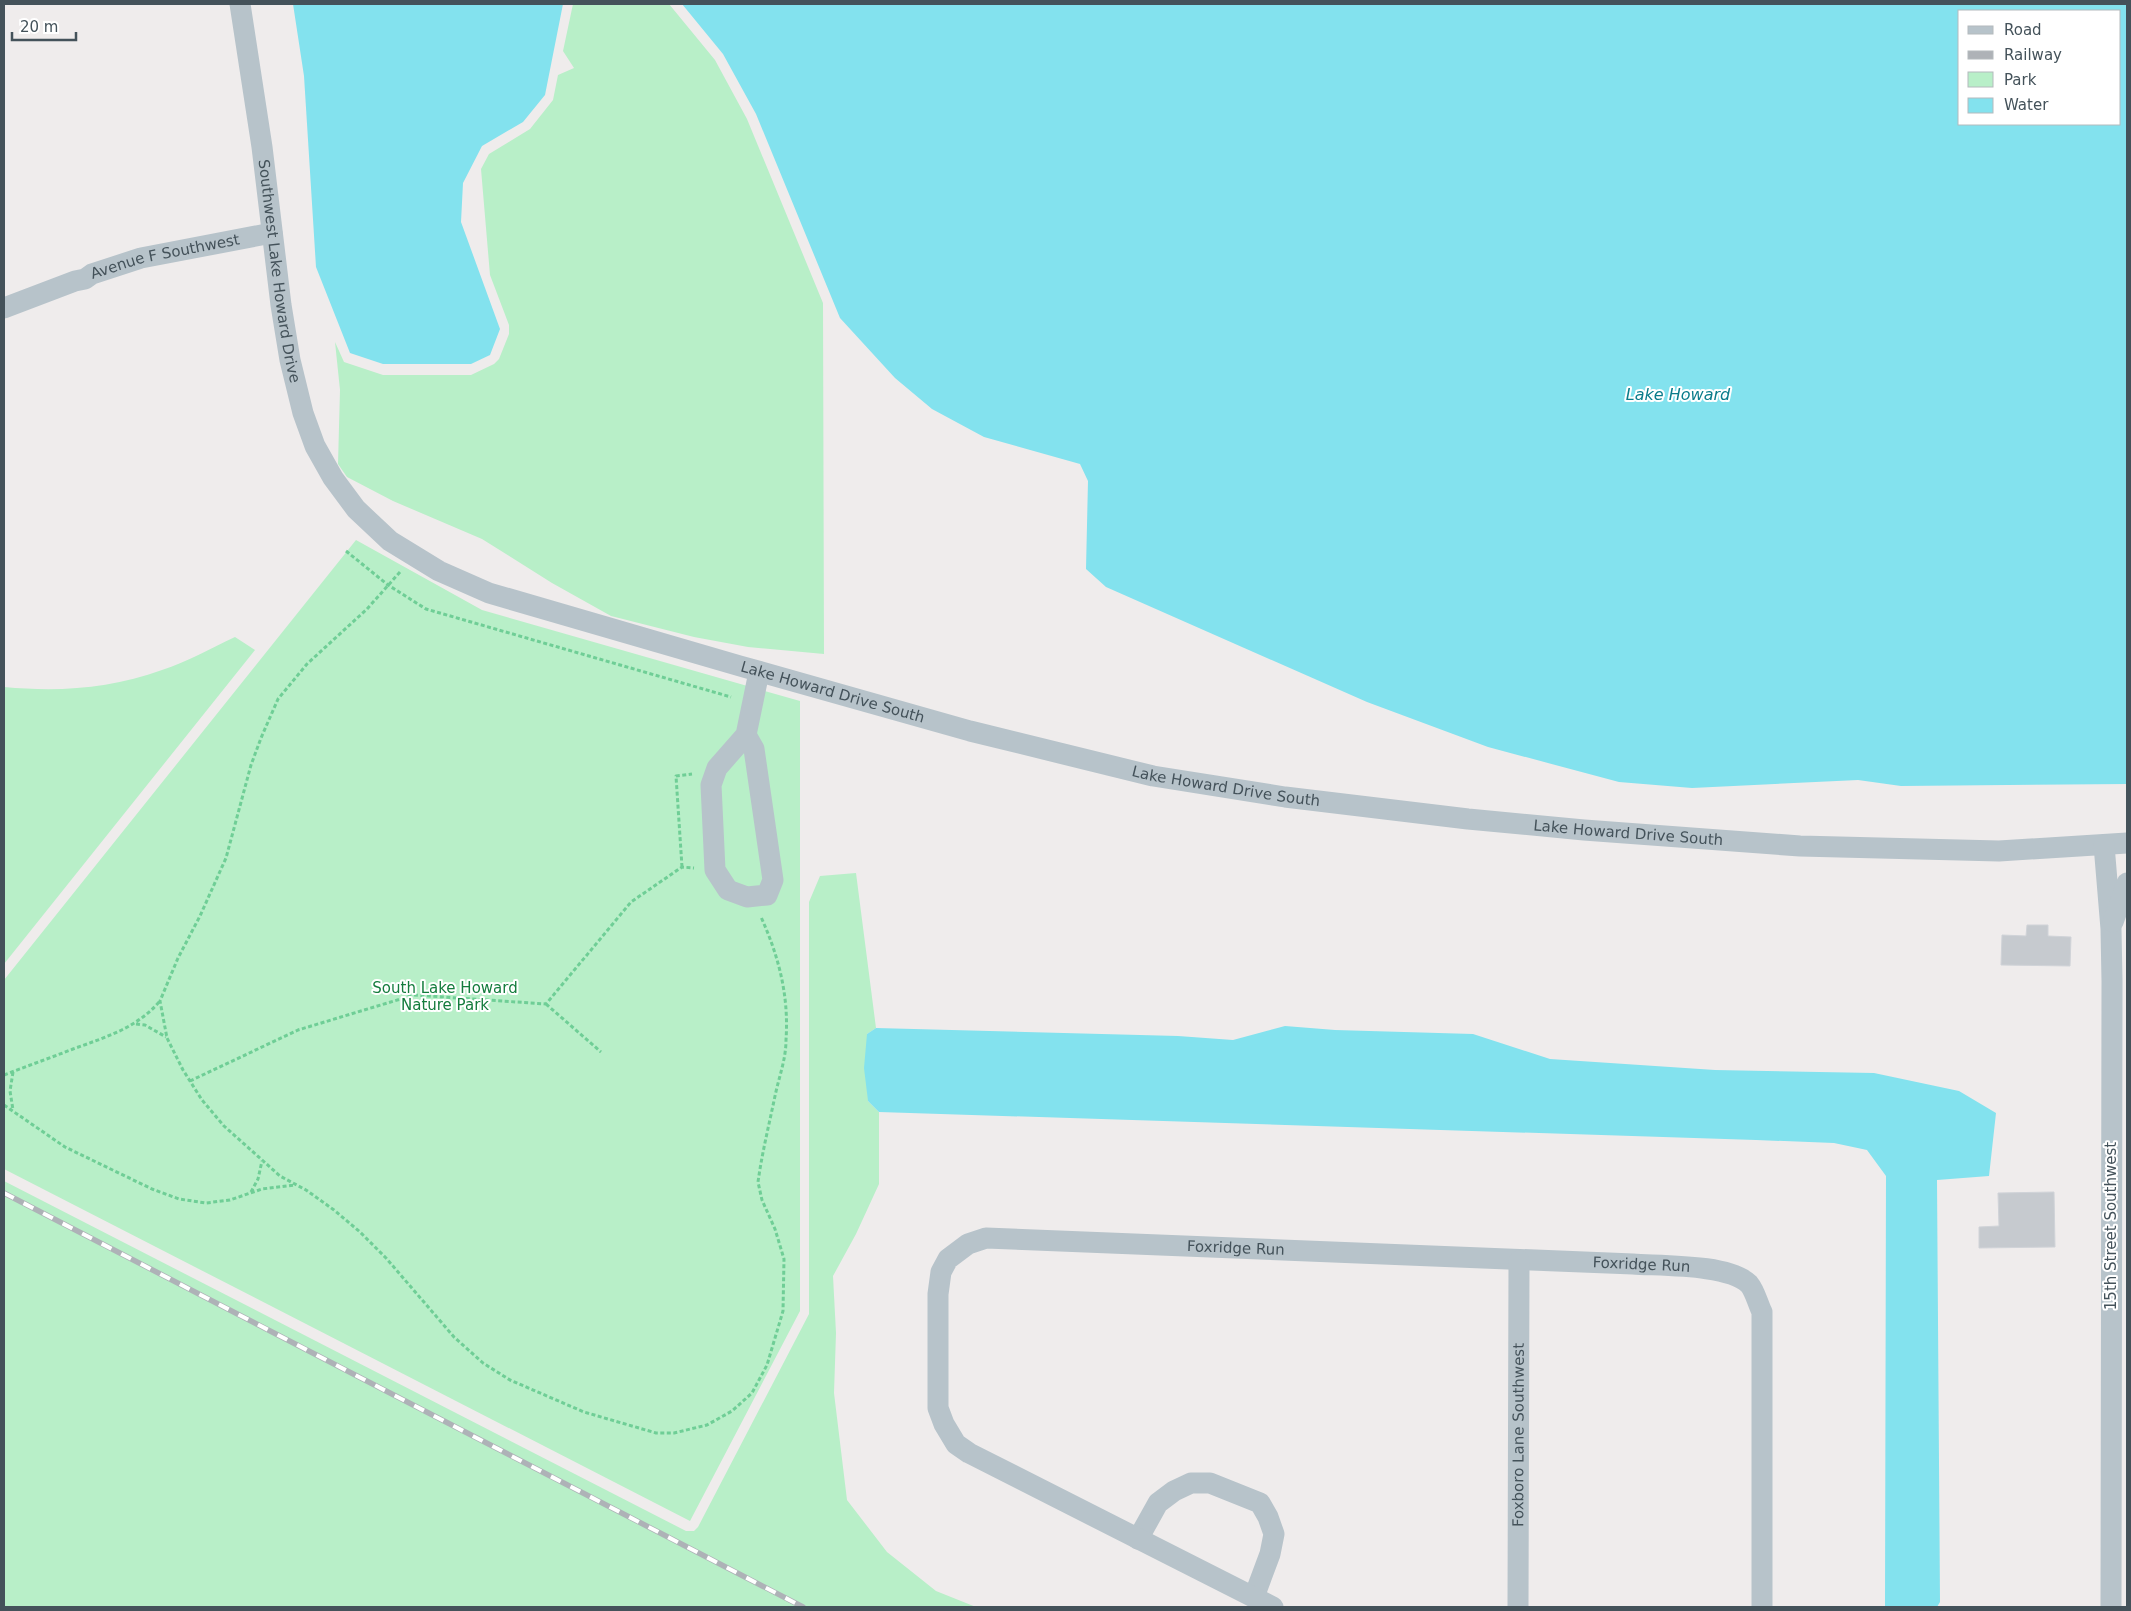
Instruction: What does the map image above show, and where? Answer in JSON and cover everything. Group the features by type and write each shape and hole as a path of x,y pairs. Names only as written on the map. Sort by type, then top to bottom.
{"street":[{"name":"Southwest Lake Howard Drive","path":"240,4 262,147 290,360 303,413 315,446 334,478 356,509 368,520"},
{"name":"Avenue F Southwest","path":"4,308 85,279 92,274 141,258 272,233"},
{"name":"Lake Howard Drive South","path":"368,520 390,540 414,556 439,571 489,593 970,731 1152,776 1294,798 1536,826 1800,846 1999,851 2127,843"},
{"path":"746,735 754,749 773,880 767,895 747,896 728,890 715,870 710,785 718,768 746,735 759,672"},
{"name":"15th Street Southwest","path":"2104,845 2110,929 2119,1185 2119,1547 2111,1607"},
{"path":"2110,929 2127,883"},
{"name":"Foxridge Run","path":"1273,1607 968,1453 956,1444 944,1424 938,1408 937,1389 938,1294 942,1272 948,1259 968,1244 986,1238 1699,1268 1732,1275 1749,1284 1762,1312 1762,1607"},
{"name":"Foxboro Lane Southwest","path":"1518,1607 1519,1261"},
{"path":"1138,1539 1158,1503 1174,1491 1191,1483 1210,1483 1260,1503 1268,1517 1274,1534 1270,1554 1254,1597"}],"path":[{"path":"346,551 388,585 426,609 731,696"},
{"path":"4,1074 112,1035 135,1024 160,1001 178,958 204,908 226,858 251,765 278,699 307,664 367,609 414,556"},
{"path":"546,1004 630,902 682,868 702,868"},
{"path":"160,1001 167,1038 190,1081 224,1126 280,1176 334,1210 360,1232 386,1258 454,1337 483,1363 510,1380 584,1412 656,1433 674,1433 707,1425 732,1411 752,1393 767,1365 783,1311 784,1259 762,1200 758,1182 783,1064 786,1041 786,1012 783,979 775,948 761,917 752,916"},
{"path":"190,1081 298,1030 414,995 546,1004 601,1052"},
{"path":"135,1024 145,1025 167,1038"},
{"path":"13,1071 10,1091 14,1111"},
{"path":"4,1104 65,1147 152,1189 179,1199 206,1203 230,1200 262,1189 296,1185"},
{"path":"251,1193 258,1180 262,1160"}],"green space":[{"path":"573,4 669,4 715,60 747,119 823,303 824,654 748,647 694,637 611,616 552,583 482,539 393,501 347,477 338,464 340,390 335,342 344,362 383,375 471,375 494,364 499,359 509,334 509,325 490,275 481,169 489,154 530,129 553,100 558,75 574,68 563,51"},
{"name":"South Lake Howard Nature Park","path":"356,540 482,610 800,701 800,1311 690,1521 4,1169 4,980"},
{"path":"235,637 255,650 4,964 4,687 84,688 123,681 171,667"},
{"path":"856,873 876,1028 867,1034 868,1101 879,1112 879,1184 856,1234 833,1276 836,1333 834,1393 847,1500 887,1552 936,1591 976,1607 4,1607 4,1181 686,1531 694,1531 698,1527 809,1314 809,902 820,876"}],"water":[{"path":"293,4 563,4 545,95 523,122 482,146 463,183 461,222 500,329 490,355 471,364 383,364 350,353 316,267 304,76"},
{"name":"Lake Howard","path":"682,4 2127,4 2127,784 1901,786 1858,780 1692,788 1619,782 1488,747 1367,702 1106,587 1086,569 1088,481 1080,464 984,437 932,409 895,378 840,318 756,114 723,54"},
{"path":"1285,1026 1335,1030 1473,1034 1550,1059 1715,1070 1874,1073 1959,1091 1996,1113 1989,1176 1937,1180 1940,1602 1937,1607 1885,1607 1886,1176 1867,1150 1834,1143 1756,1140 879,1112 868,1101 864,1068 867,1034 876,1028 1178,1036 1233,1040"}],"building":[{"path":"2027,925 2048,925 2048,936 2071,937 2070,966 2001,965 2002,935 2026,936"},
{"path":"2054,1192 2055,1247 1979,1248 1979,1227 1999,1226 1998,1193"}],"railway":[{"path":"4,1193 803,1607"}]}
